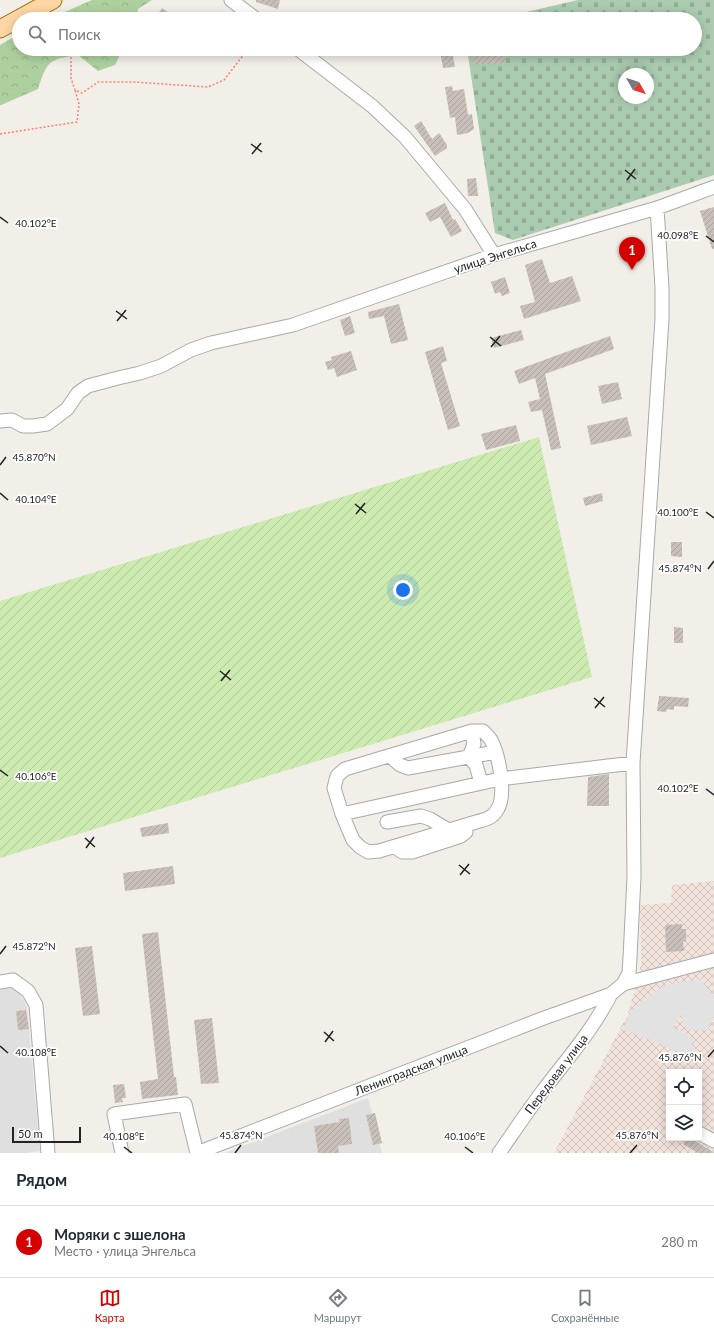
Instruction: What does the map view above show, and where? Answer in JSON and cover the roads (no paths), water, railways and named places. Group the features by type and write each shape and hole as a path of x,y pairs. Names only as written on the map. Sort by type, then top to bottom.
{"main road":[{"path":"32,12 53,0"},
{"path":"0,30 12,23"}],"street":[{"path":"231,0 247,12"},
{"path":"307,56 372,106 405,137 465,209 494,255"},
{"name":"улица Энгельса","path":"0,421 12,420 23,426 47,424 67,409 78,392 88,386 140,374 160,366 191,350 211,343 293,325 494,255 657,208 714,187"},
{"path":"624,984 629,973 631,951 634,877 633,763 662,319 662,288 657,208"},
{"path":"469,757 474,744 472,731"},
{"path":"472,731 483,731 490,738 496,752 500,779 501,803 497,812 490,818 379,851 368,852 353,840 342,814 334,788 337,776 345,769 472,731"},
{"path":"390,756 400,765 408,768 496,752"},
{"path":"469,757 476,765 481,783"},
{"path":"342,814 500,779 633,763"},
{"path":"387,822 421,816 430,818 450,831"},
{"path":"395,847 402,852 412,852 461,836 476,822"},
{"path":"624,984 714,960"},
{"path":"0,982 13,980 28,991 36,1005 48,1153"},
{"name":"Ленинградская улица","path":"197,1153 544,1018 611,994 624,984"},
{"name":"Передовая улица","path":"499,1153 583,1039 611,994"},
{"path":"122,1153 114,1114 185,1104 197,1153"},
{"path":"702,1135 714,1141"}],"place":[{"name":"Моряки с эшелона","path":"632,270"}]}
